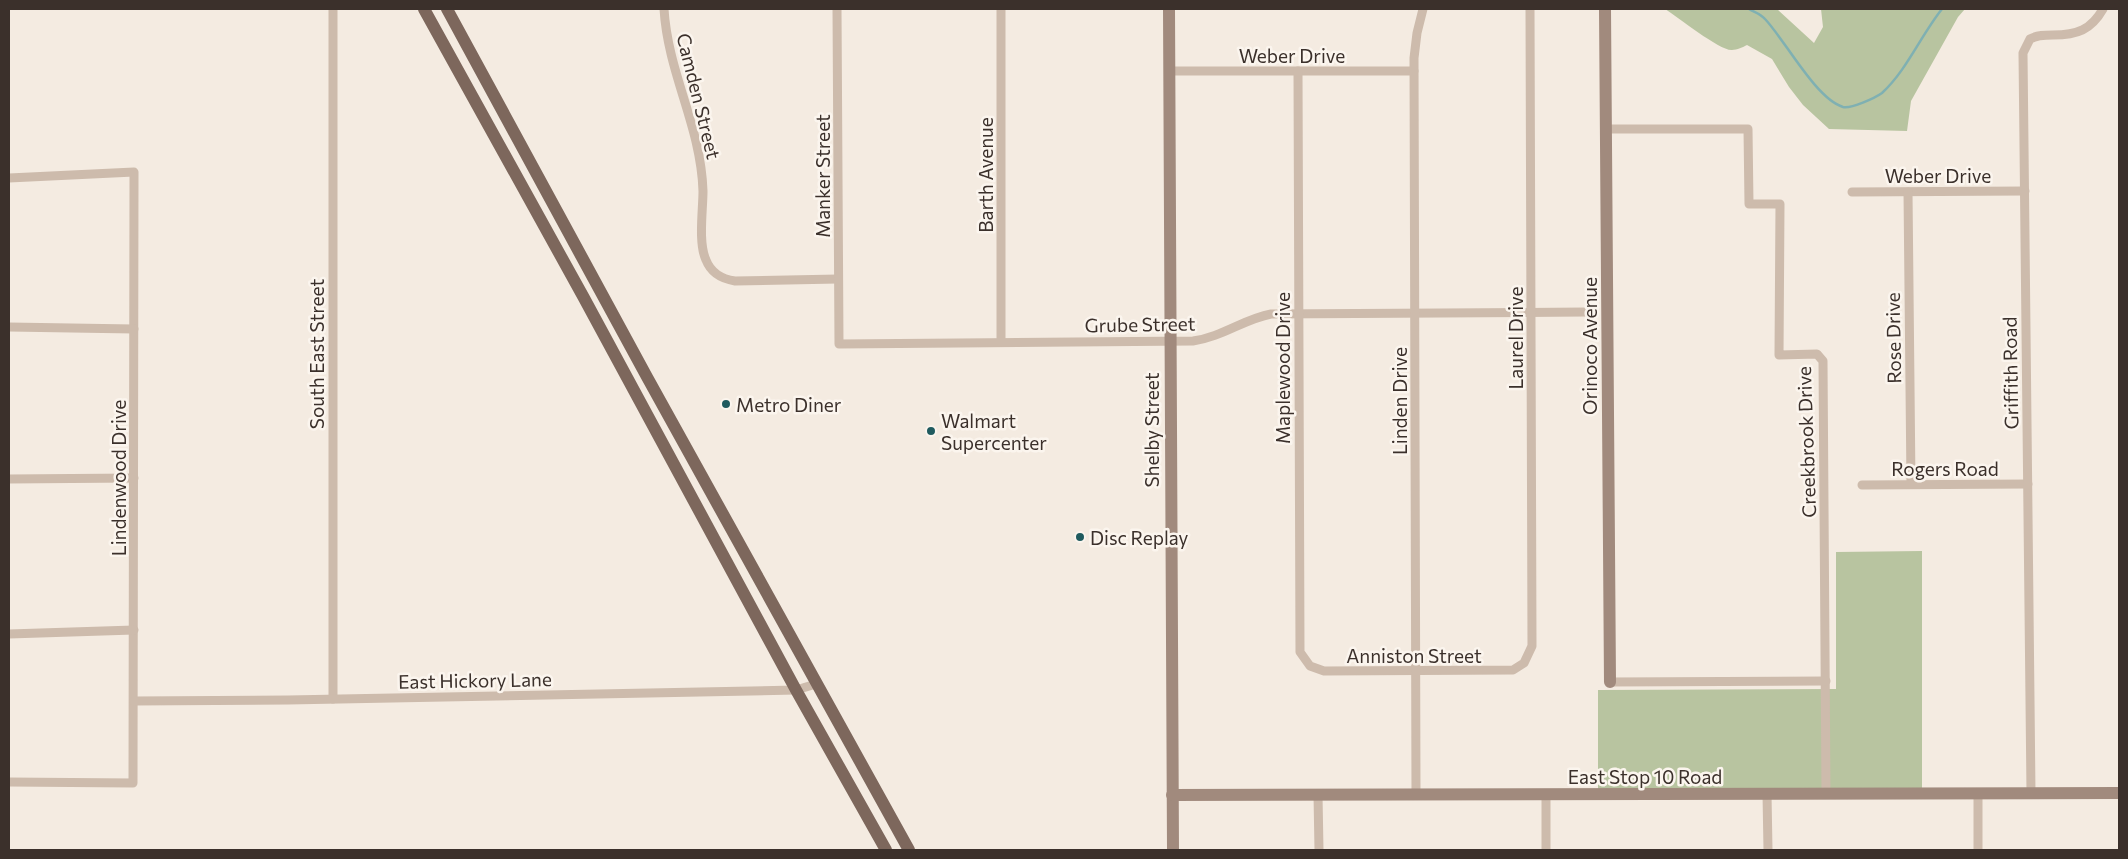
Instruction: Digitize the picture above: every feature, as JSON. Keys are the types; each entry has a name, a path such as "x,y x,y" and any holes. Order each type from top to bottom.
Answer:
{"main road":[{"path":"424,9 796,690 886,850"},
{"path":"447,9 816,684 909,850"}],"street":[{"name":"South East Street","path":"332,9 333,699"},
{"name":"Camden Street","path":"664,9 670,57 692,122 700,158 703,246 708,264 721,277 735,281 838,279"},
{"name":"Manker Street","path":"837,9 839,344"},
{"name":"Barth Avenue","path":"1000,342 1001,9"},
{"name":"Shelby Street","path":"1169,9 1173,850"},
{"name":"Linden Drive","path":"1416,795 1414,71 1416,38 1423,9"},
{"name":"Laurel Drive","path":"1523,664 1529,656 1532,646 1530,9"},
{"name":"Orinoco Avenue","path":"1605,9 1610,682"},
{"name":"Griffith Road","path":"2031,793 2022,54 2026,44 2034,36 2077,34 2090,26 2103,9"},
{"name":"Weber Drive","path":"1169,71 1414,71"},
{"name":"Maplewood Drive","path":"1298,71 1299,647 1307,663"},
{"name":"Creekbrook Drive","path":"1607,129 1748,129 1749,204 1780,204 1779,355 1817,354 1823,361 1826,794"},
{"name":"Lindenwood Drive","path":"9,178 134,172 133,783 9,782"},
{"name":"Weber Drive","path":"1852,192 2025,191"},
{"name":"Rose Drive","path":"1908,192 1911,484"},
{"name":"Grube Street","path":"839,344 1204,339 1225,333 1260,316 1298,313 1586,312"},
{"path":"9,327 134,329"},
{"path":"9,478 134,478"},
{"name":"Rogers Road","path":"1862,485 2028,484"},
{"path":"9,634 134,630"},
{"name":"Anniston Street","path":"1307,663 1313,668 1324,671 1509,671 1523,664"},
{"path":"1610,682 1826,681"},
{"name":"East Hickory Lane","path":"134,700 333,699 796,690 816,684"},
{"name":"East Stop 10 Road","path":"1172,795 2119,793"},
{"path":"1767,794 1768,850"},
{"path":"1978,794 1978,850"},
{"path":"1318,795 1319,850"},
{"path":"1546,795 1546,850"}],"green space":[{"path":"1665,9 1777,9 1814,43 1823,27 1821,9 1965,9 1958,17 1911,101 1907,131 1829,129 1803,105 1789,87 1772,59 1747,45 1734,50 1726,49 1709,40"},
{"path":"1922,551 1922,788 1598,789 1598,690 1836,689 1836,552"}],"waterway":[{"path":"1749,9 1759,14 1773,28 1801,68 1822,93 1843,107 1857,105 1882,93 1899,74 1942,9"}],"place":[{"name":"Metro Diner","path":"726,404"},
{"name":"Walmart Supercenter","path":"931,431"},
{"name":"Disc Replay","path":"1080,537"}]}
